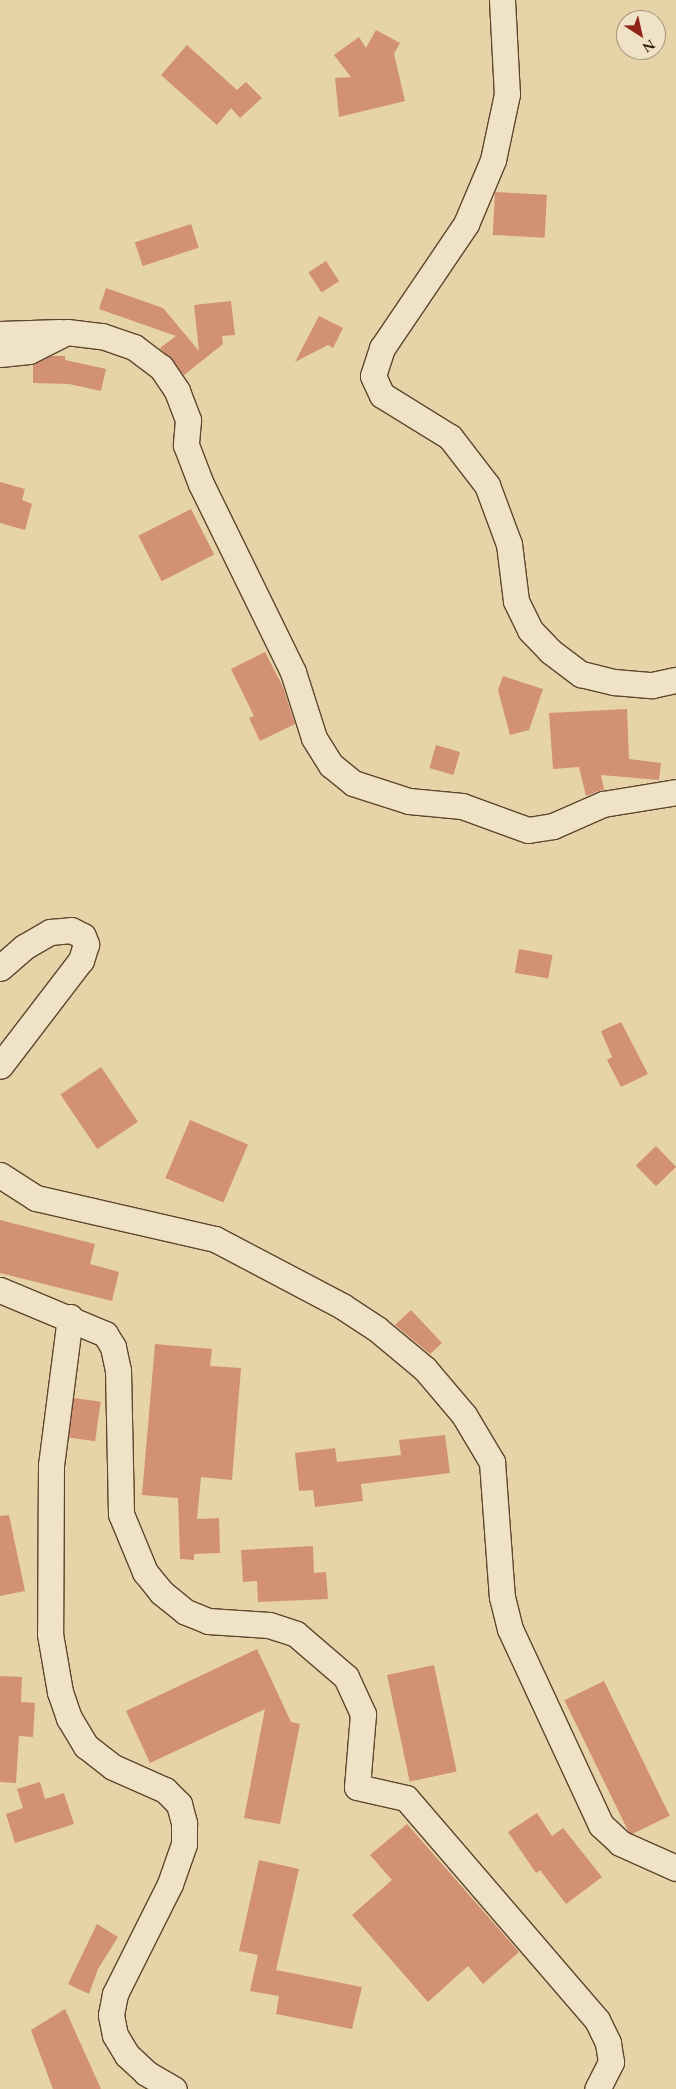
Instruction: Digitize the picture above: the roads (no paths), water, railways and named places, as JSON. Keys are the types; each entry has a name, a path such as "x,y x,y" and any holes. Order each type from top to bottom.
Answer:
{"street":[{"path":"502,0 507,94 493,160 466,224 382,348 373,376 382,395 450,436 487,485 509,544 516,602 530,630 550,651 581,674 614,682 652,685 676,680"},
{"path":"0,354 29,350 67,332"},
{"path":"0,334 67,332 102,336 134,347 161,367 177,391 188,420 186,445 201,484 293,672 314,738 331,765 353,782 409,801 462,806 528,830 553,826 603,804 676,792"},
{"path":"0,968 24,947 50,932 71,930 83,936 86,944 81,960 0,1066"},
{"path":"0,1175 36,1198 215,1239 342,1306 377,1329 425,1369 464,1415 492,1462 502,1597 510,1629 601,1825 620,1844 676,1868"},
{"path":"0,1290 70,1317 105,1334 113,1347 119,1388 121,1514 145,1572 160,1592 186,1612 208,1621 269,1625 296,1634 346,1677 363,1714 356,1788 406,1798 597,2020 608,2043 611,2062 598,2089"},
{"path":"70,1317 51,1465 50,1634 60,1692 69,1718 86,1746 113,1767 165,1790 178,1804 181,1813 184,1844 170,1884 115,1994 111,2015 115,2035 128,2055 146,2073 174,2089"}]}
